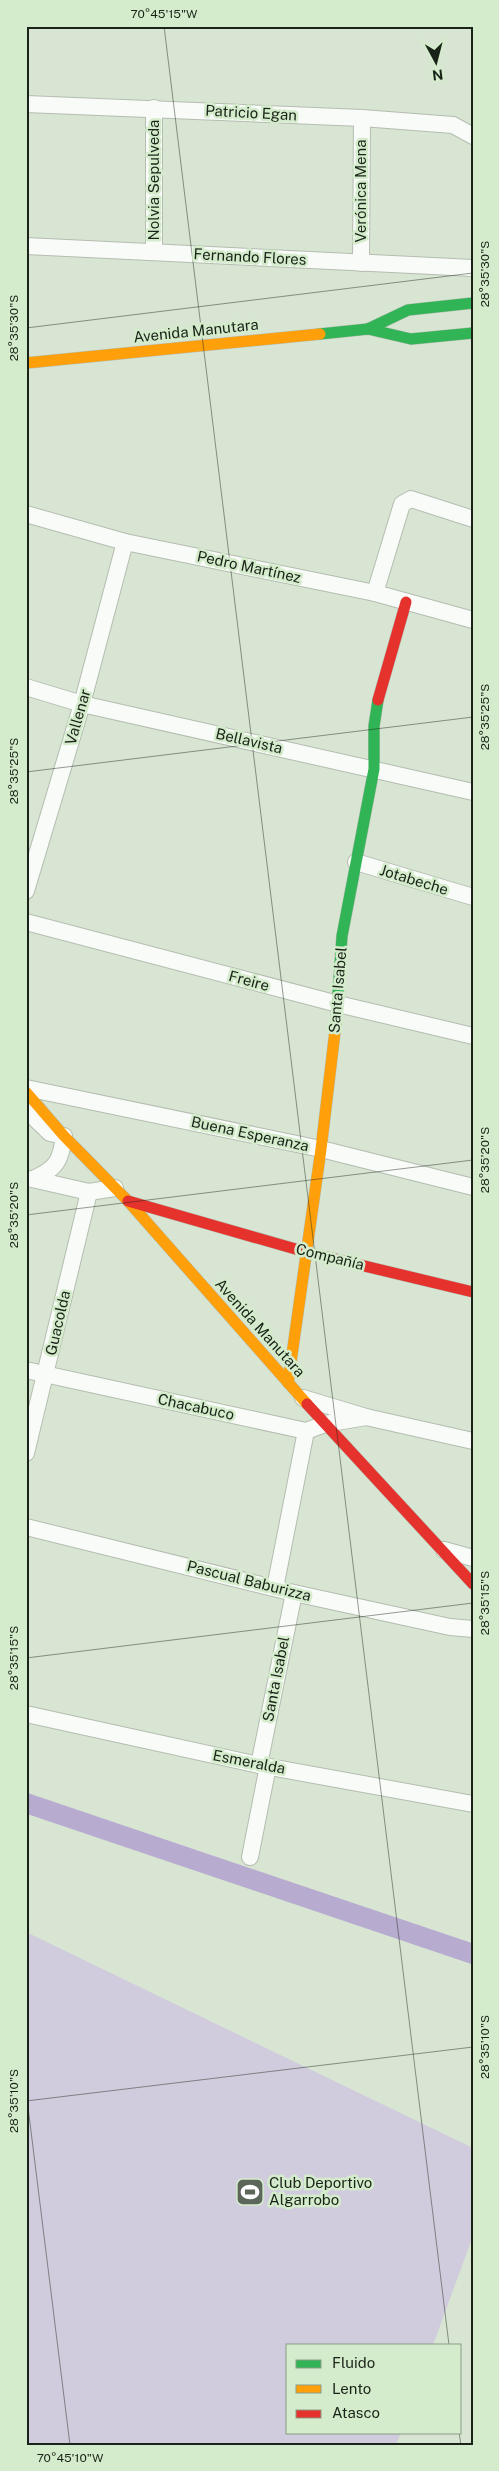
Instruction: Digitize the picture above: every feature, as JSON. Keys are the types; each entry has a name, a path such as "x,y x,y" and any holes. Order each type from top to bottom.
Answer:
{"main road":[{"name":"Avenida Manutara","path":"368,329 408,310 473,303"},
{"name":"Avenida Manutara","path":"26,363 368,329 412,339 473,333"},
{"name":"Santa Isabel","path":"288,1383 321,1149 338,1004 342,936 374,769 371,744 373,722 406,602"},
{"name":"Avenida Manutara","path":"26,1092 64,1136 128,1201 288,1383 444,1550 473,1584"},
{"name":"Compañía","path":"128,1201 306,1252 473,1292"},
{"path":"163,1241 171,1227 188,1218"}],"street":[{"name":"Patricio Egan","path":"26,104 362,118 453,125 473,136"},
{"name":"Nolvia Sepulveda","path":"154,108 154,251"},
{"name":"Verónica Mena","path":"361,263 362,118"},
{"name":"Fernando Flores","path":"26,246 473,268"},
{"path":"375,593 402,504 406,500 411,499 473,519"},
{"name":"Pedro Martínez","path":"26,514 125,542 375,593 473,620"},
{"name":"Vallenar","path":"26,891 82,704 125,542"},
{"name":"Bellavista","path":"26,687 82,704 473,792"},
{"name":"Jotabeche","path":"356,862 473,897"},
{"name":"Freire","path":"26,922 338,1004 473,1036"},
{"name":"Buena Esperanza","path":"26,1088 321,1149 473,1187"},
{"path":"26,1110 50,1133 64,1136 62,1149 54,1168 29,1178"},
{"path":"29,1178 89,1192 115,1188"},
{"name":"Guacolda","path":"26,1453 89,1192"},
{"name":"Chacabuco","path":"26,1370 306,1431"},
{"path":"303,1398 366,1417 473,1441"},
{"path":"275,1588 306,1431 325,1424 366,1417"},
{"name":"Pascual Baburizza","path":"26,1527 294,1593 450,1626 473,1629"},
{"path":"444,1550 473,1558"},
{"name":"Santa Isabel","path":"250,1857 263,1766 294,1593"},
{"name":"Esmeralda","path":"26,1714 263,1766 473,1804"}],"shaded area":[{"name":"Club Deportivo Algarrobo","path":"26,1932 473,2148 473,2236 433,2344 286,2344 286,2434 400,2434 396,2445 26,2445"}],"waterway":[{"path":"26,1803 473,1954"}],"traffic: fast":[{"path":"368,329 408,310 473,303"},
{"path":"320,334 368,329 411,339 473,333"},
{"path":"336,1023 342,936 374,769 374,726 378,700"}],"traffic: slow":[{"path":"26,363 320,334"},
{"path":"288,1383 321,1149 336,1023"},
{"path":"26,1092 64,1136 128,1201 307,1404"}],"traffic: jam":[{"path":"378,700 406,602"},
{"path":"128,1201 306,1252 473,1292"},
{"path":"307,1404 473,1584"}],"place":[{"name":"Club Deportivo Algarrobo","path":"250,2192"}]}
